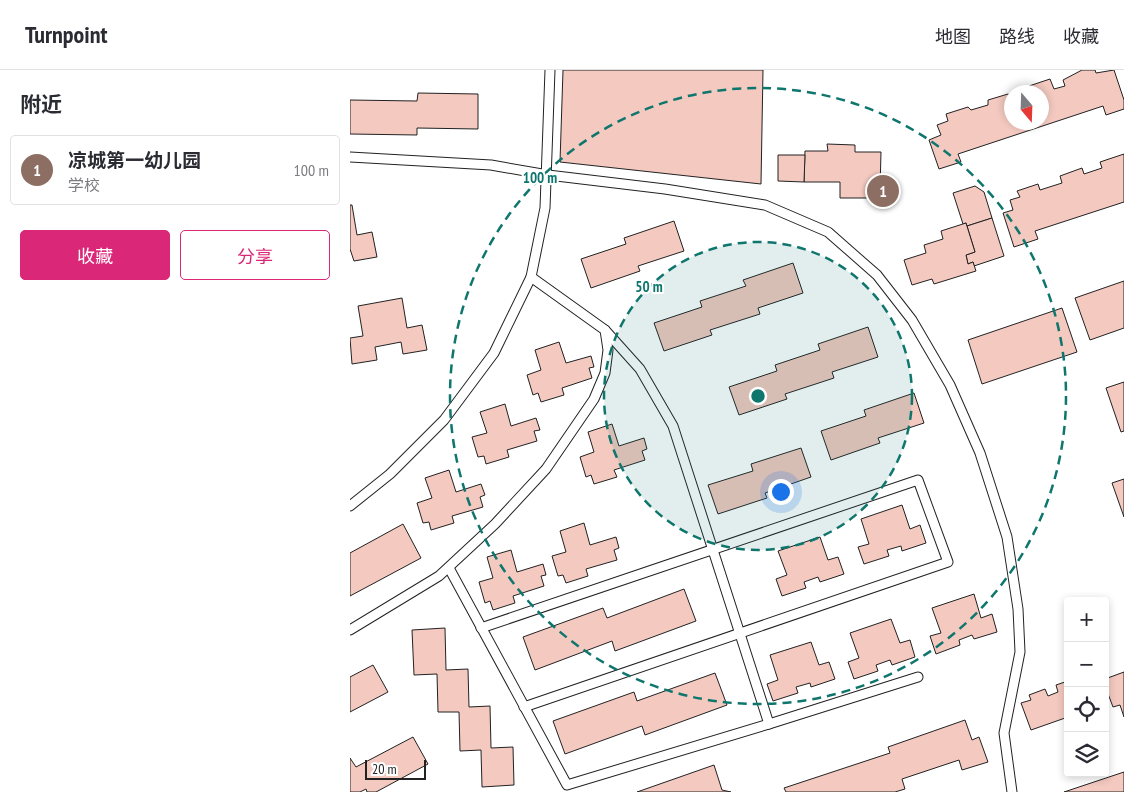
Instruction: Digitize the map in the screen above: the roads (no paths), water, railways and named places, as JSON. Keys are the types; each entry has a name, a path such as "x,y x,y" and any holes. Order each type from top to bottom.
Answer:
{"lane":[{"path":"350,506 390,474 444,420 494,353 532,277 545,208 548,175 550,70"},
{"path":"350,157 491,165 548,175 665,189 765,205 828,232 876,274 912,320 950,385 980,453 1007,538 1018,609 1020,652 1004,733 1012,792"},
{"path":"532,277 605,330 640,369 673,426 769,724"},
{"path":"350,630 449,568 495,524 546,469 578,425 594,399 605,373 608,350 605,330"},
{"path":"482,628 918,480 948,562 524,707"},
{"path":"449,568 567,784 769,724 918,677"}],"place":[{"name":"凉城第一幼儿园","path":"883,191"}]}
